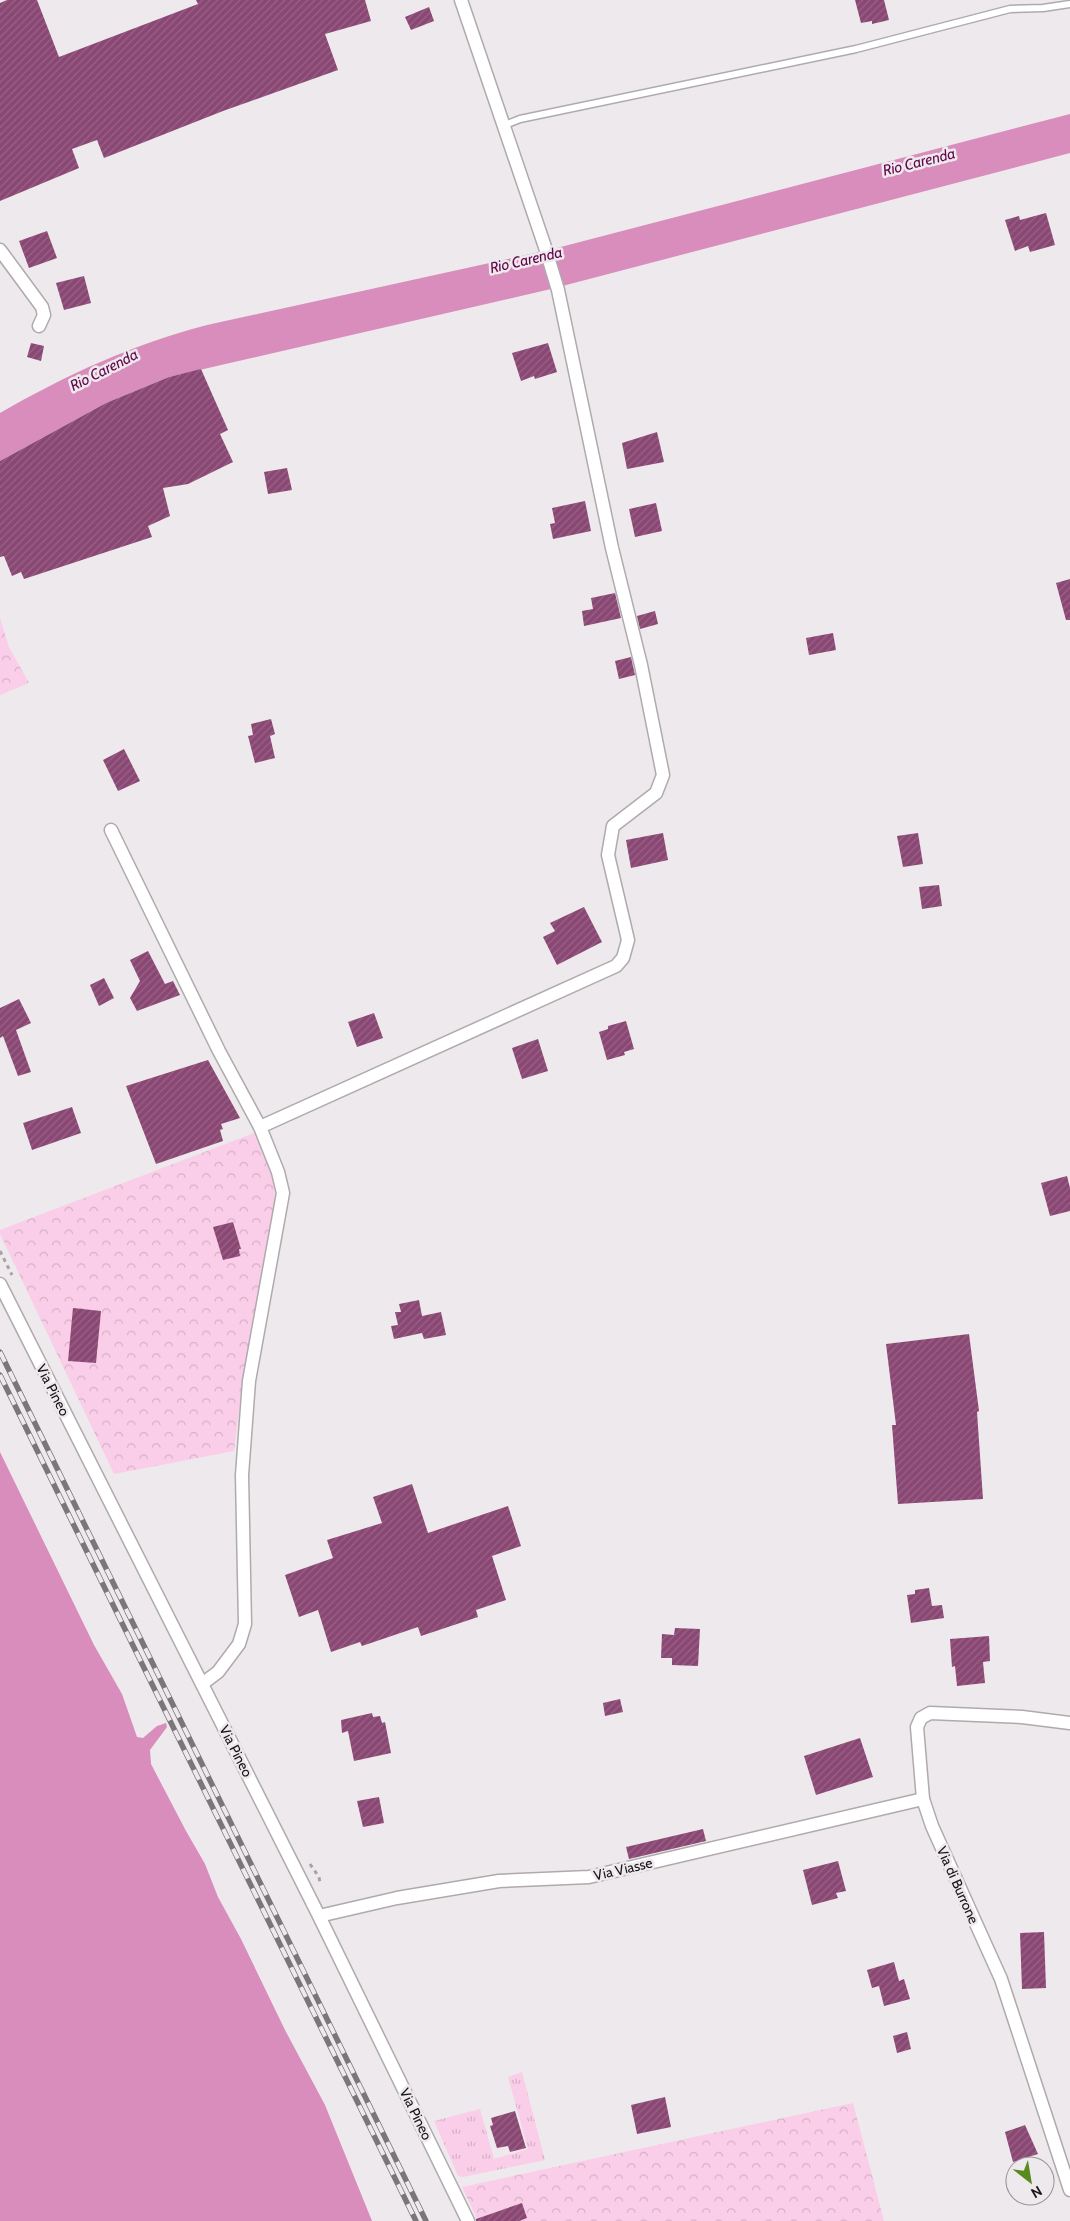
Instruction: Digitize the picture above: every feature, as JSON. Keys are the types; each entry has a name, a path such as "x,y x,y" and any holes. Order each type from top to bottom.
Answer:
{"street":[{"path":"260,1127 608,970 623,958 626,950 626,931 608,855 613,826 656,793 663,775 641,665 612,548 558,290 505,125 461,0"},
{"path":"0,250 42,307 44,316 39,326"},
{"path":"111,830 219,1051 260,1127 278,1172 284,1193 249,1381 242,1475 244,1624 240,1644 218,1672 202,1684"},
{"name":"Via Pineo","path":"0,1284 319,1916 468,2221"},
{"name":"Via di Burrone","path":"1070,1723 1022,1717 930,1713 921,1718 917,1727 923,1798 932,1826 1000,1979 1070,2190"},
{"name":"Via Viasse","path":"319,1916 397,1898 500,1881 590,1878 923,1798"}],"lane":[{"path":"505,125 520,119 856,49 1010,8 1043,8 1070,4"}],"green space":[{"path":"0,618 9,647 29,683 0,695"},
{"path":"254,1133 274,1181 275,1207 241,1395 234,1451 114,1474 0,1234 0,1230"},
{"path":"522,2072 545,2160 463,2177 458,2176 434,2121 480,2109 494,2159 528,2149 508,2077"},
{"path":"853,2103 884,2221 478,2221 462,2187"}],"water":[{"name":"Rio Carenda","path":"1070,114 1070,153 551,289 169,377 106,403 0,461 0,413 75,373 153,341 207,325 553,249"},
{"path":"0,1452 94,1645 122,1694 137,1737 143,1738 157,1726 166,1723 167,1727 150,1750 151,1764 205,1864 218,1897 325,2105 372,2221 0,2221"}],"building":[{"path":"7,0 37,0 59,57 198,4 196,0 365,0 371,21 325,34 338,70 223,111 104,158 97,140 72,149 79,168 0,201 0,3"},
{"path":"855,0 884,0 889,20 872,24 872,21 861,23"},
{"path":"429,7 434,21 411,30 405,17"},
{"path":"1046,213 1055,245 1030,252 1028,246 1015,251 1005,220 1019,216 1020,220"},
{"path":"47,231 57,258 29,268 19,241"},
{"path":"84,276 91,303 64,310 56,283"},
{"path":"31,343 44,346 41,361 27,357"},
{"path":"548,343 557,372 535,379 534,376 521,381 512,353"},
{"path":"201,369 228,430 220,434 233,462 188,484 163,488 170,516 148,526 152,537 24,579 21,572 12,576 4,556 0,557 0,461 106,403 169,377"},
{"path":"657,432 664,462 627,469 622,443"},
{"path":"287,468 292,490 268,494 264,472"},
{"path":"585,501 591,531 553,539 550,524 555,523 552,508"},
{"path":"656,503 662,531 635,537 629,509"},
{"path":"1070,579 1070,620 1066,620 1056,583"},
{"path":"615,593 621,618 584,626 582,611 593,609 591,598"},
{"path":"655,611 658,624 640,629 637,616"},
{"path":"833,633 836,650 809,655 806,638"},
{"path":"631,657 635,675 619,679 615,661"},
{"path":"271,719 275,734 270,736 275,758 255,763 248,736 253,735 251,724"},
{"path":"124,749 140,781 118,791 103,760"},
{"path":"663,833 668,860 631,868 626,840"},
{"path":"918,833 923,864 903,867 897,836"},
{"path":"939,885 942,906 922,909 919,887"},
{"path":"584,907 602,942 557,965 543,937 555,931 550,923"},
{"path":"148,951 165,984 173,981 180,995 137,1011 130,998 140,981 130,960"},
{"path":"104,978 114,998 99,1006 90,985"},
{"path":"19,999 31,1023 16,1030 31,1072 18,1076 3,1036 0,1038 0,1008"},
{"path":"374,1013 383,1038 357,1047 348,1022"},
{"path":"626,1021 634,1049 624,1052 625,1055 607,1060 599,1032 608,1029 608,1026"},
{"path":"538,1039 548,1071 522,1079 512,1048"},
{"path":"208,1060 240,1118 221,1124 223,1129 220,1130 223,1141 156,1164 126,1086"},
{"path":"72,1107 81,1133 32,1150 23,1123"},
{"path":"1067,1176 1070,1188 1070,1211 1050,1216 1041,1183"},
{"path":"233,1222 241,1249 239,1249 240,1256 223,1260 213,1227"},
{"path":"419,1300 422,1316 441,1312 446,1335 424,1339 422,1333 394,1339 391,1326 398,1325 395,1312 401,1312 399,1304"},
{"path":"73,1308 101,1311 96,1363 68,1361"},
{"path":"969,1334 979,1411 977,1412 983,1499 898,1504 892,1425 896,1425 886,1344"},
{"path":"412,1484 428,1533 508,1506 521,1546 492,1556 506,1600 476,1610 478,1617 421,1636 418,1627 362,1646 360,1642 331,1652 318,1610 299,1617 285,1575 333,1558 327,1540 382,1523 373,1497"},
{"path":"929,1588 932,1606 942,1605 944,1618 911,1623 907,1595 915,1594 915,1590"},
{"path":"675,1628 700,1629 698,1666 672,1665 672,1658 661,1658 662,1634 674,1635"},
{"path":"989,1636 990,1661 983,1662 985,1683 957,1686 955,1666 952,1667 950,1639"},
{"path":"620,1699 623,1712 605,1716 603,1703"},
{"path":"372,1713 373,1717 380,1716 382,1723 385,1722 391,1753 354,1761 348,1731 342,1733 341,1720"},
{"path":"860,1738 873,1777 816,1795 804,1756"},
{"path":"379,1797 384,1823 363,1827 357,1801"},
{"path":"703,1829 706,1841 629,1859 626,1847"},
{"path":"838,1861 846,1891 836,1893 838,1898 812,1905 803,1870"},
{"path":"1044,1932 1046,1988 1022,1989 1020,1933"},
{"path":"894,1962 899,1981 904,1979 910,1999 884,2006 879,1986 872,1988 867,1970"},
{"path":"907,2032 911,2049 897,2053 893,2036"},
{"path":"665,2097 671,2127 637,2134 631,2105"},
{"path":"515,2111 526,2148 510,2152 508,2146 497,2148 490,2126 493,2125 491,2118"},
{"path":"1025,2125 1038,2154 1032,2156 1011,2156 1005,2132"},
{"path":"522,2203 527,2218 519,2221 476,2221 476,2219"}],"railway":[{"path":"0,1352 426,2221"},
{"path":"0,1375 416,2221"}]}
